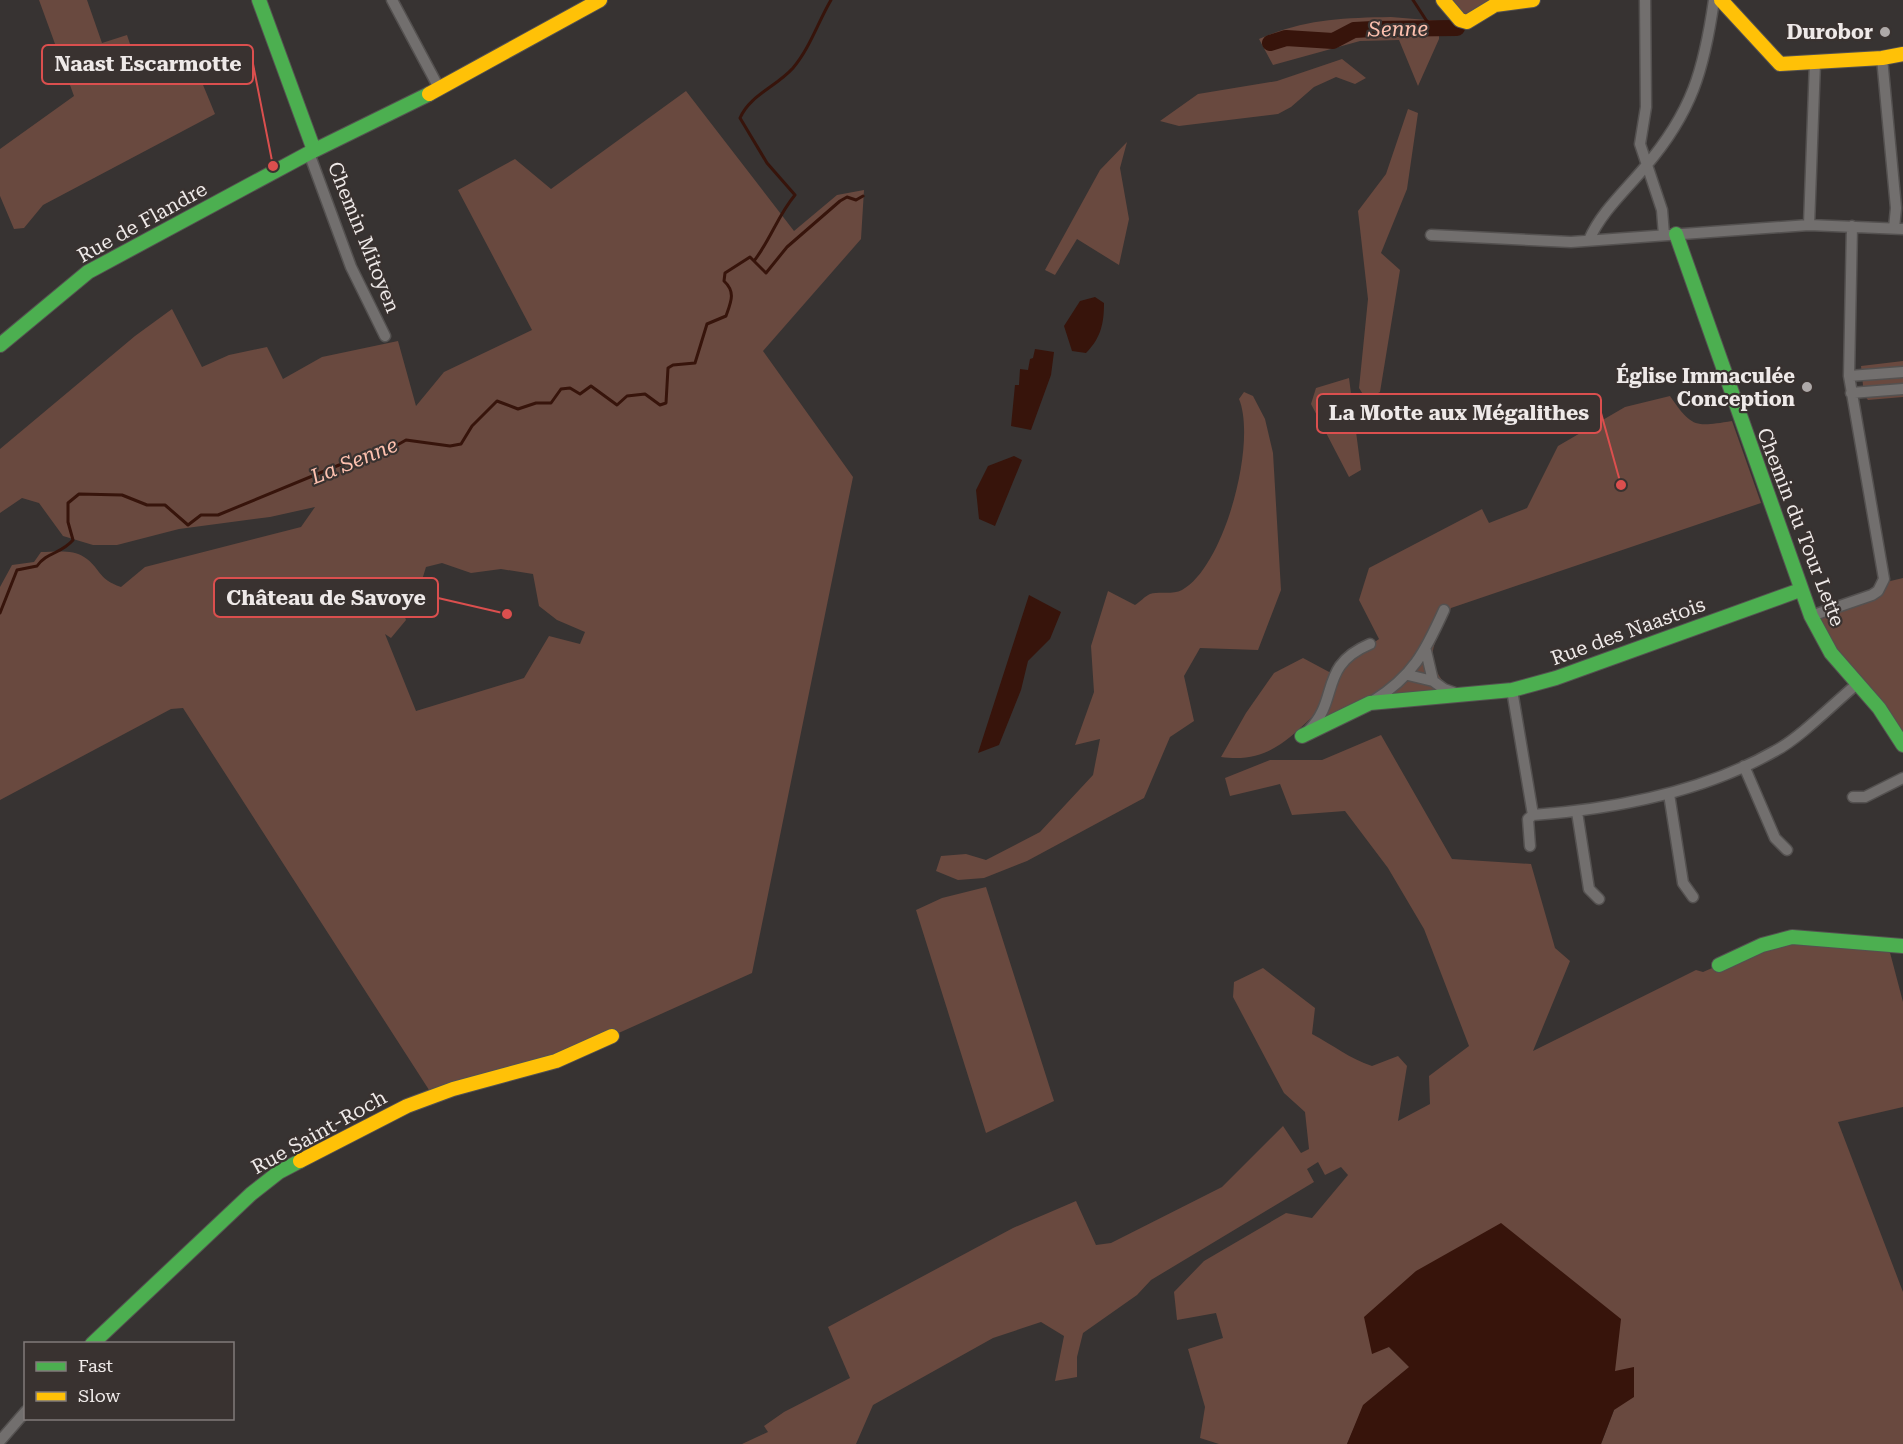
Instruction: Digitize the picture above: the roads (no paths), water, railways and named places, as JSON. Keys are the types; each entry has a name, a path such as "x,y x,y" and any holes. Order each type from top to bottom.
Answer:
{"street":[{"name":"Chemin Mitoyen","path":"260,0 351,267 385,336"},
{"path":"392,0 439,88"},
{"name":"Rue de Flandre","path":"0,345 88,272 311,152 439,88 600,0"},
{"path":"1443,0 1460,20 1467,22 1495,5 1533,0"},
{"path":"1645,0 1647,107 1640,144 1670,235"},
{"path":"1589,240 1600,219 1647,165 1679,121 1695,90 1707,46 1714,0"},
{"path":"1721,0 1780,64 1882,58 1903,54"},
{"path":"1431,235 1562,241 1809,225 1898,228 1882,58"},
{"path":"1809,225 1815,62"},
{"path":"1811,616 1872,595 1878,591 1884,579 1849,376 1852,226"},
{"name":"Chemin du Tour Lette","path":"1670,235 1811,616 1824,643 1879,708 1903,745"},
{"path":"1849,376 1903,372"},
{"path":"1851,393 1903,389"},
{"name":"Rue des Naastois","path":"1370,703 1512,690 1556,678 1800,590"},
{"name":"Rue des Naastois","path":"1302,736 1370,703 1408,675 1426,651 1444,610"},
{"name":"Rue des Naastois","path":"1302,736 1312,728 1323,707 1337,668 1349,655 1371,644"},
{"path":"1426,651 1433,681"},
{"name":"Rue des Naastois","path":"1408,675 1433,681 1444,689 1465,695"},
{"path":"1530,846 1528,819 1533,815 1577,812 1669,794 1744,766 1777,750 1857,684"},
{"path":"1512,690 1533,815"},
{"path":"1323,707 1328,718 1333,720"},
{"path":"1744,766 1775,838 1787,850"},
{"path":"1853,797 1865,797 1903,778"},
{"path":"1669,794 1683,883 1693,897"},
{"path":"1577,812 1589,889 1599,899"},
{"path":"1719,965 1762,945 1792,938 1903,946"},
{"name":"Rue Saint-Roch","path":"94,1342 251,1194 279,1172 354,1131 433,1095 556,1061 612,1036"},
{"path":"0,1441 24,1413"}],"waterway":[{"path":"754,261 795,195 767,163 740,118 750,103 793,68 831,0"},
{"path":"1413,0 1426,20 1437,30"},
{"name":"Senne","path":"1270,43 1286,38 1333,41 1354,30 1457,28"},
{"name":"La Senne","path":"0,613 17,570 37,566 45,558 64,548 73,540 68,522 68,503 79,494 122,495 147,505 165,505 188,525 201,515 218,515 344,463 392,448 406,440 450,446 461,444 472,426 497,401 518,409 536,403 551,403 561,389 570,388 580,394 591,386 617,405 627,396 645,394 660,405 666,403 668,368 673,365 695,363 707,324 726,316 731,293 724,281 725,273 750,257 766,273 787,247 840,201 847,197 856,200 863,196"}],"place":[{"name":"Durobor","path":"1885,32"},
{"name":"Naast Escarmotte","path":"273,166"},
{"name":"Église Immaculée Conception","path":"1807,387"},
{"name":"La Motte aux Mégalithes","path":"1621,485"},
{"name":"Château de Savoye","path":"507,614"}]}
